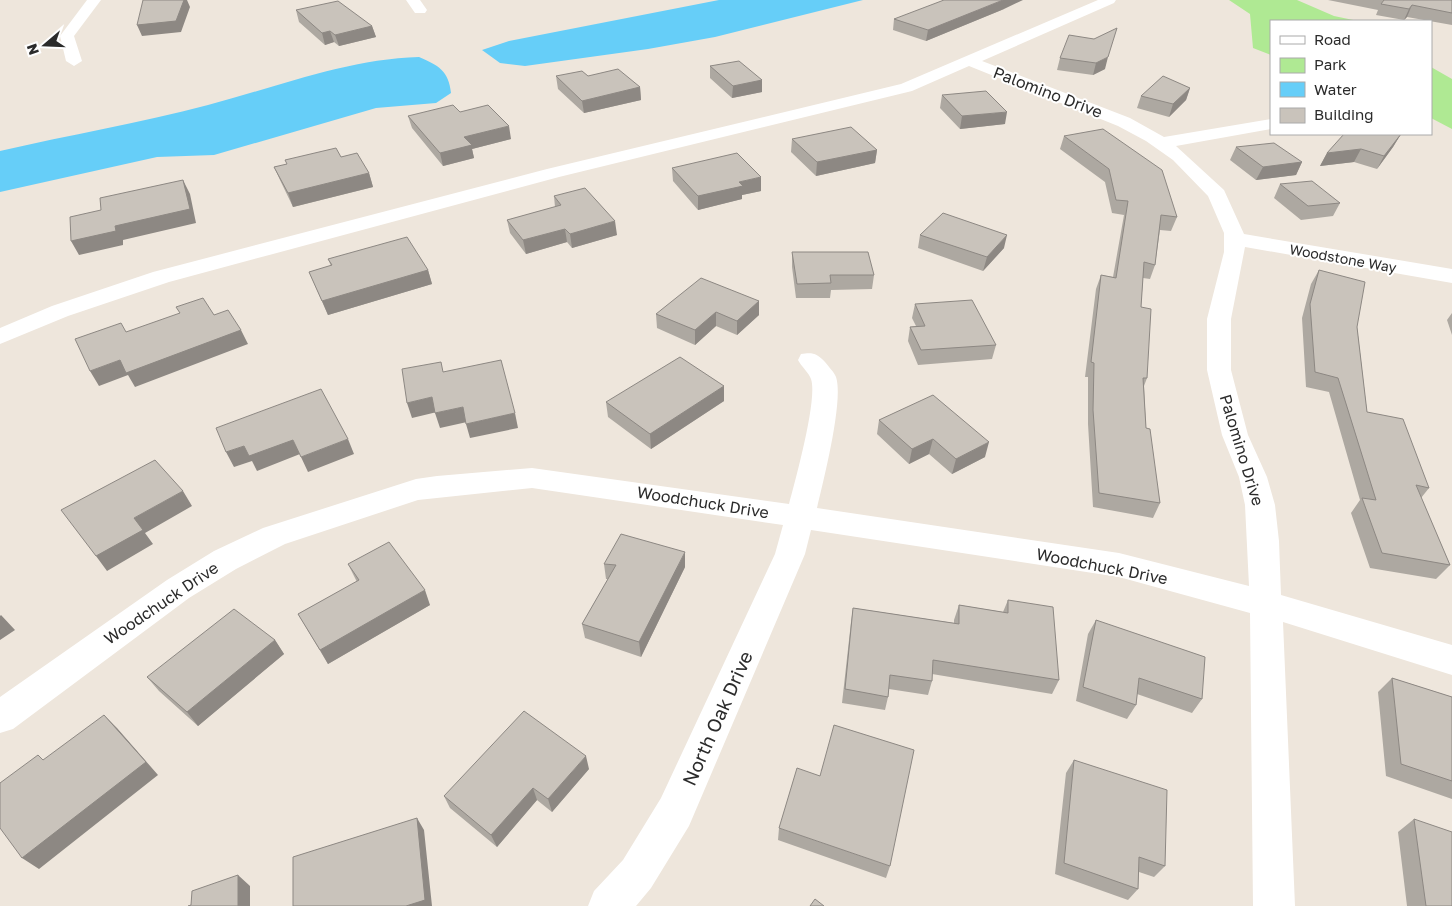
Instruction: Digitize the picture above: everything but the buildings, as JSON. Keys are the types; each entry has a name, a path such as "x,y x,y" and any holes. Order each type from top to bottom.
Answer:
{"street":[{"path":"74,61 67,36 94,0"},
{"path":"0,337 68,308 161,277 554,173 906,88 1109,0"},
{"name":"Palomino Drive","path":"969,61 1124,122 1160,143 1190,166 1217,194 1234,233 1235,252 1218,319 1219,370 1235,435 1253,478 1260,505 1267,604 1274,906"},
{"path":"1160,143 1270,124"},
{"name":"Woodstone Way","path":"1234,239 1452,276"},
{"name":"North Oak Drive","path":"609,906 637,874 675,812 790,554 814,464 824,403 824,378 810,360"},
{"name":"Woodchuck Drive","path":"0,717 178,589 225,560 274,536 416,490 437,486 532,478 800,516 1119,566 1267,604 1452,660"}],"green space":[{"path":"1229,0 1297,0 1334,16 1353,20 1270,20 1270,55 1253,48 1250,14"},
{"path":"1432,68 1452,79 1452,129 1432,119"}],"water":[{"path":"719,0 863,0 715,37 648,49 525,66 500,63 482,50 509,41"},
{"path":"419,57 437,66 448,79 451,93 436,103 376,108 214,155 157,157 0,192 0,151 182,111 339,68 392,59"}]}
